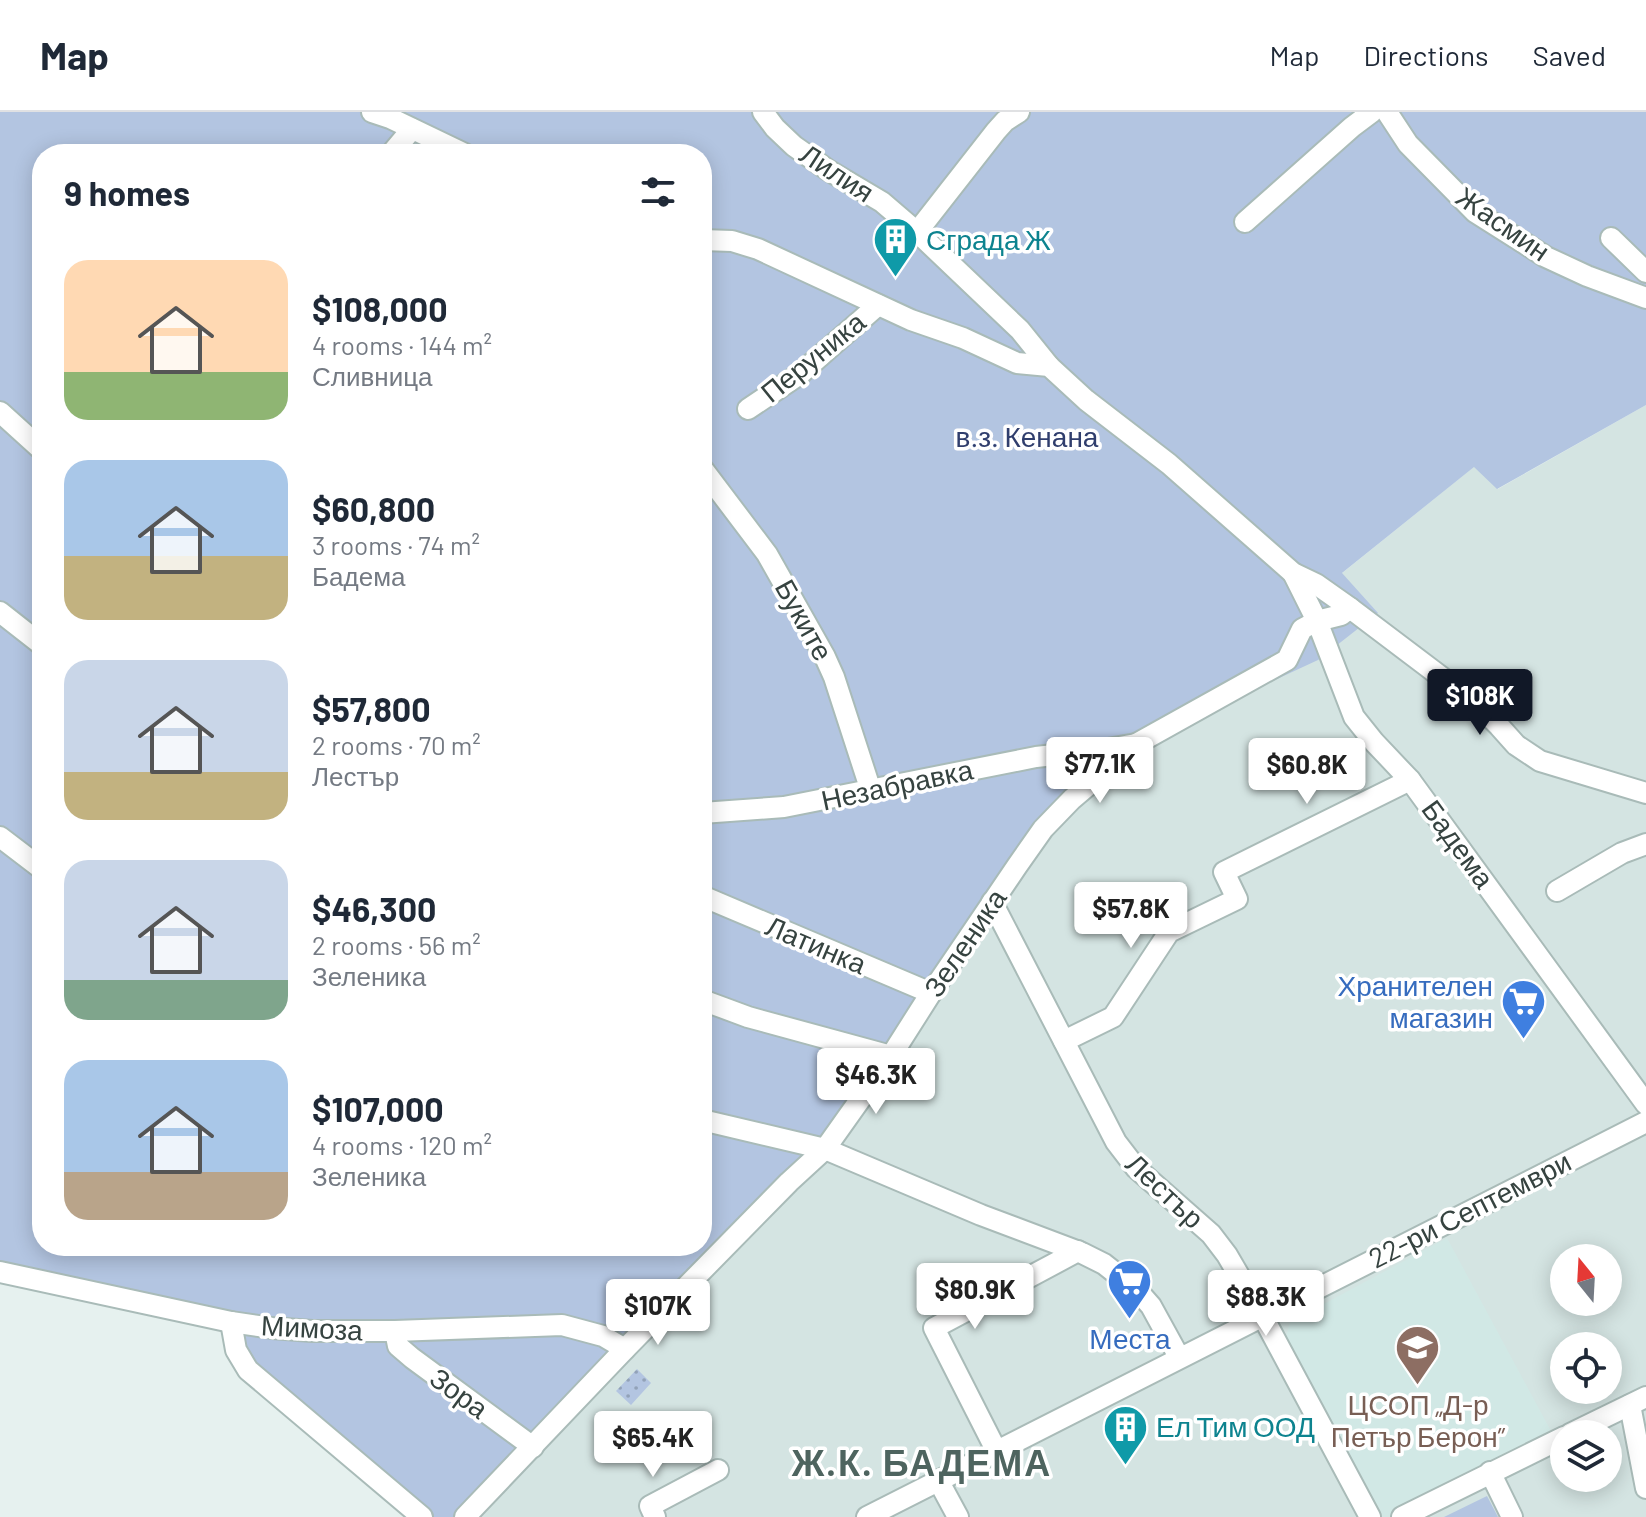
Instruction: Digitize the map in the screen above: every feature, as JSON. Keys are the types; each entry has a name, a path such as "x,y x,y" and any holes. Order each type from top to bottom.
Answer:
{"street":[{"path":"372,112 444,144"},
{"name":"Лилия","path":"763,112 794,146 882,202 917,232 1020,330 1049,366 1086,400 1162,458 1293,573"},
{"path":"917,232 996,131 1019,112"},
{"path":"1245,222 1372,112"},
{"name":"Жасмин","path":"1387,112 1408,144 1475,212 1546,257 1646,298"},
{"path":"399,144 412,129"},
{"path":"1611,238 1646,272"},
{"path":"712,240 732,241 758,249 911,320 963,338 1017,363 1049,366"},
{"name":"Перуника","path":"748,409 800,374 878,305"},
{"path":"0,412 32,441"},
{"name":"Буките","path":"712,481 767,554 825,657 871,791"},
{"path":"1293,573 1316,584 1350,608 1477,704 1516,745 1540,761 1646,793"},
{"name":"Бадема","path":"1293,573 1317,621 1354,717 1410,780 1646,1104"},
{"name":"Зеленика","path":"465,1517 625,1349 825,1149 1043,829 1072,799 1138,743 1287,660 1302,629 1317,621 1341,615 1350,608"},
{"path":"0,612 32,637"},
{"name":"Незабравка","path":"712,812 784,807 1036,757 1138,743"},
{"path":"1064,1041 1113,1017 1169,932 1237,899 1224,872 1410,780"},
{"path":"0,837 32,861"},
{"path":"1557,891 1622,853 1646,844"},
{"name":"Латинка","path":"712,900 931,993"},
{"name":"Лестър","path":"992,902 1125,1157 1211,1234 1227,1255 1370,1517"},
{"path":"712,1004 748,1017 891,1056"},
{"path":"712,1122 825,1149 1104,1264 1137,1290 1151,1306 1179,1357"},
{"name":"22-ри Септември","path":"867,1517 1646,1122"},
{"path":"996,1450 934,1328 1078,1251"},
{"name":"Мимоза","path":"0,1272 231,1322 312,1331 562,1325 603,1336 625,1349"},
{"path":"231,1322 236,1350 248,1370 422,1517"},
{"name":"Зора","path":"395,1331 398,1346 412,1358 533,1447"},
{"path":"1599,1420 1638,1401 1646,1488"},
{"path":"1402,1517 1550,1444"},
{"path":"655,1517 650,1506 718,1470"},
{"path":"1490,1472 1512,1517"},
{"path":"938,1480 958,1517"}],"shaded area":[{"path":"1646,405 1646,1517 465,1517 624,1349 699,1256 712,1256 712,1240 1043,829 1138,743 1377,613 1341,574 1475,466 1498,489"},
{"name":"ЦСОП „Д-р Петър Берон”","path":"1447,1238 1550,1434 1395,1517 1379,1517 1285,1341 1290,1322"}],"green space":[{"name":"в.з. Кенана","path":"0,112 1646,112 1646,405 1497,489 1474,467 1342,573 1378,613 1318,660 1138,743 1072,799 825,1149 465,1517 421,1517 240,1369 223,1314 0,1274"},
{"path":"637,1369 651,1383 631,1405 616,1391"},
{"path":"1487,1496 1498,1517 1444,1517"}],"place":[{"name":"Сграда Ж","path":"895,279"},
{"name":"Хранителен магазин","path":"1524,1041"},
{"name":"Места","path":"1130,1321"},
{"name":"ЦСОП „Д-р Петър Берон”","path":"1418,1387"},
{"name":"Ел Тим ООД","path":"1125,1466"}],"district":[{"name":"Ж.К. БАДЕМА","path":"922,1463"}]}
